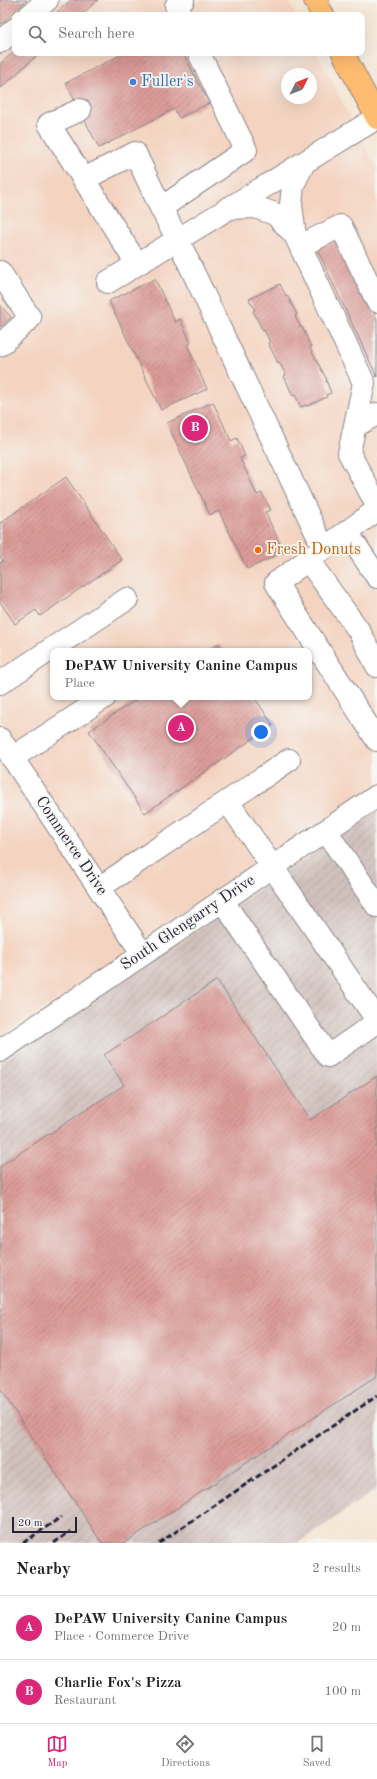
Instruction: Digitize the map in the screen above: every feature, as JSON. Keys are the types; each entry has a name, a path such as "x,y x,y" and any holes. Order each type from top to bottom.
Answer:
{"main road":[{"path":"315,0 321,12"},
{"path":"345,56 377,118"}],"street":[{"path":"33,12 47,0"},
{"path":"179,12 176,6 184,0"},
{"path":"0,42 12,32"},
{"path":"161,208 246,150 200,56"},
{"path":"80,110 49,124 137,264"},
{"path":"108,282 377,118"},
{"path":"84,180 135,153 178,240 316,554 377,666"},
{"path":"304,163 294,185 291,205 298,240 364,383 349,453 377,505"},
{"path":"228,208 255,207 275,214 298,240"},
{"path":"298,240 341,226 377,301"},
{"path":"0,272 30,318 0,345"},
{"path":"355,426 377,414"},
{"path":"377,510 276,583 371,717 377,740"},
{"path":"347,532 377,577"},
{"path":"53,648 127,599"},
{"path":"359,631 377,642"},
{"path":"0,683 50,650"},
{"path":"12,758 100,700"},
{"name":"Commerce Drive","path":"0,739 142,954"},
{"path":"99,888 290,760"},
{"name":"South Glengarry Drive","path":"0,1050 377,796"},
{"path":"222,900 328,1056 377,1021 228,802"},
{"path":"326,831 377,906"}],"shaded area":[{"path":"0,0 288,0 294,12 12,12 12,56 319,56 377,169 377,783 142,940 0,732"},
{"path":"0,748 131,951 0,1037"},
{"path":"377,811 377,1489 298,1543 0,1543 0,1062"}],"building":[{"path":"0,0 27,0 14,12 12,12 12,14 0,25"},
{"path":"71,0 98,0 84,12 57,12"},
{"path":"12,54 12,56 36,56 0,89 0,64"},
{"path":"118,56 185,56 209,103 179,118 174,109 99,148 66,83"},
{"path":"339,239 377,319 377,377 317,249"},
{"path":"155,279 175,322 180,319 191,343 187,345 207,389 161,410 109,301"},
{"path":"280,284 297,315 295,316 301,328 302,327 311,347 310,348 327,380 331,393 326,395 327,397 307,406 301,407 295,395 293,396 284,376 286,375 268,343 270,342 253,311 255,310 249,299"},
{"path":"0,305 11,317 0,327"},
{"path":"213,402 231,441 237,438 245,456 240,458 257,495 262,493 271,510 265,512 284,552 247,569 219,511 210,515 167,423"},
{"path":"66,477 122,560 40,616 36,610 15,624 0,602 0,563 3,561 0,557 0,523"},
{"path":"218,644 221,648 212,648"},
{"path":"136,700 256,700 273,725 145,813 89,731"},
{"path":"217,980 310,1120 377,1076 377,1376 124,1543 102,1543 0,1389 0,1166 124,1085 104,1055"}],"railway":[{"path":"159,1543 377,1396"},
{"path":"23,1543 61,1517"},
{"path":"54,1543 71,1531"}],"place":[{"name":"Fuller's","path":"133,82"},
{"name":"Charlie Fox's Pizza","path":"195,428"},
{"name":"Fresh Donuts","path":"258,550"},
{"name":"DePAW University Canine Campus","path":"181,728"}]}
